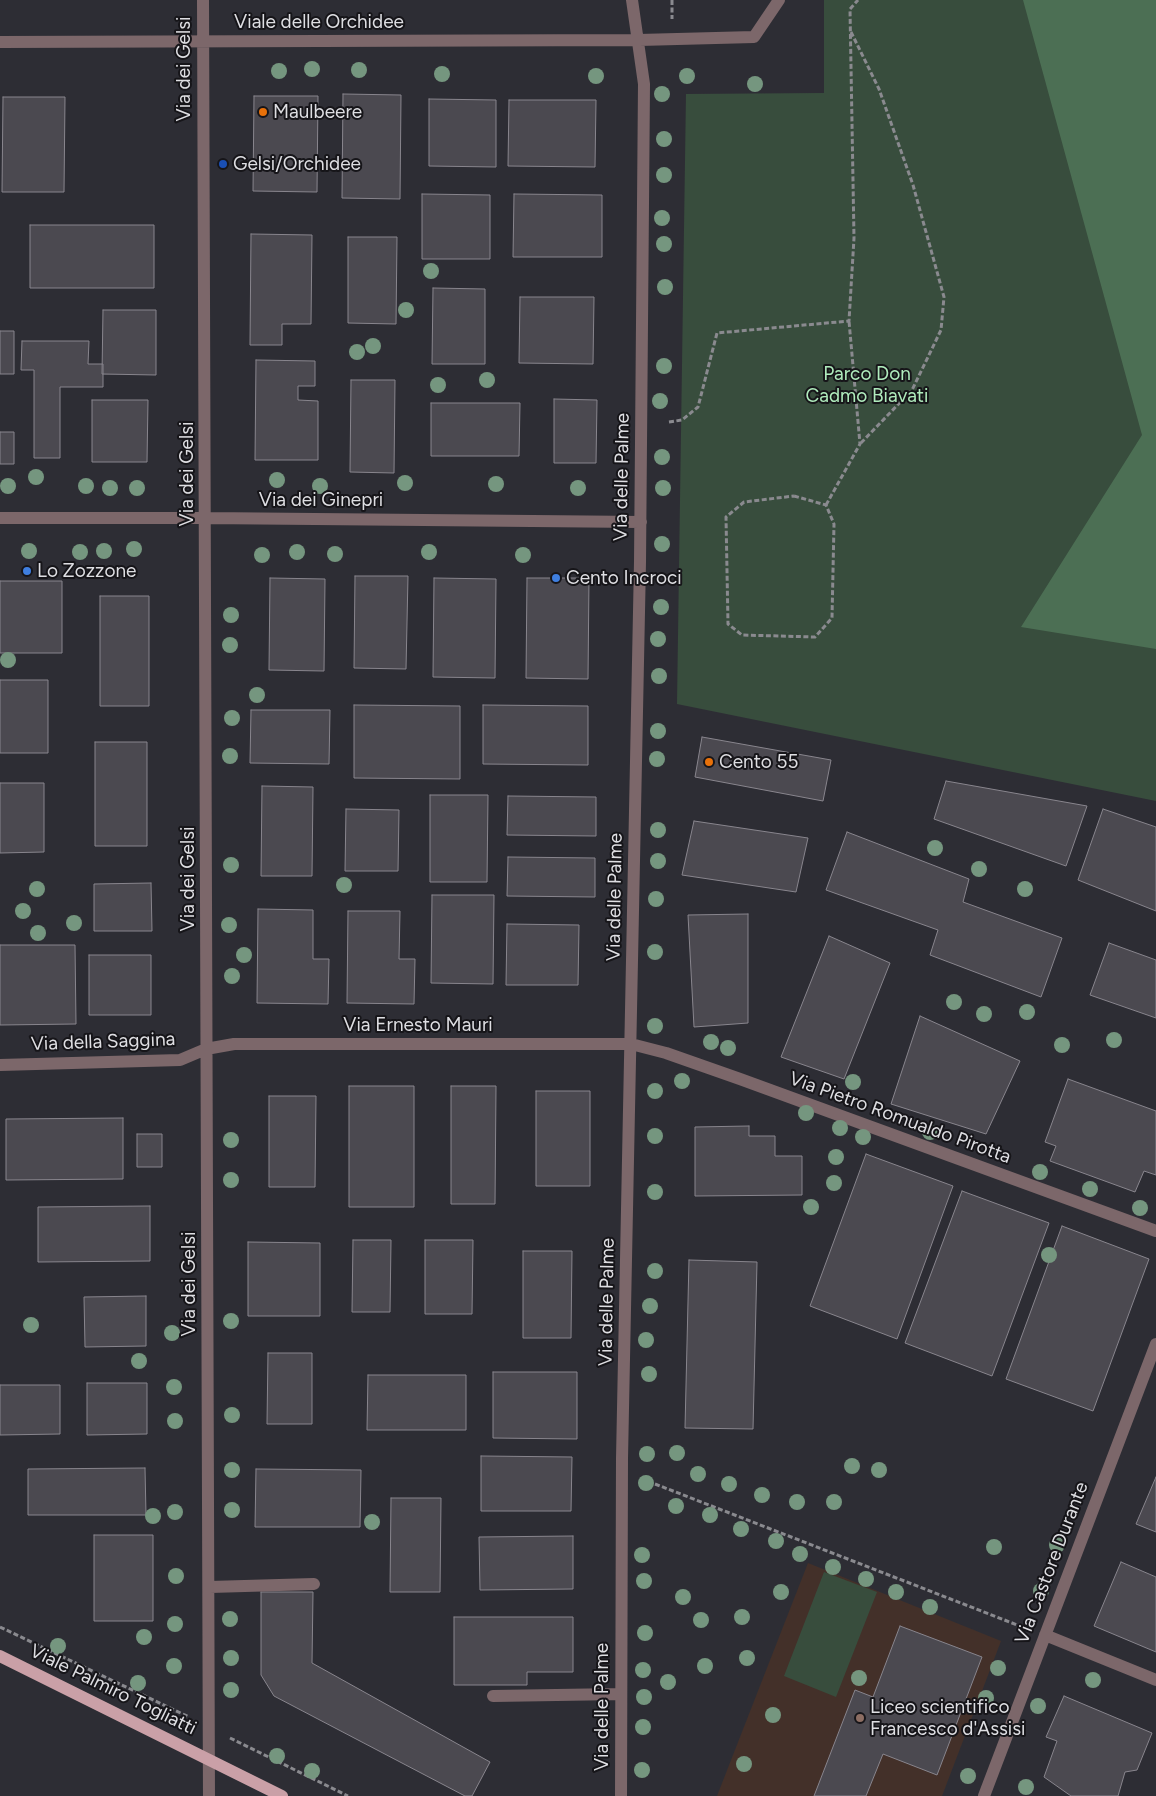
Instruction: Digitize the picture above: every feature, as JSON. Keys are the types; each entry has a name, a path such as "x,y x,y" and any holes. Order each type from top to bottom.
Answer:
{"main road":[{"name":"Viale Palmiro Togliatti","path":"0,1656 209,1758 282,1796"}],"street":[{"name":"Via dei Gelsi","path":"203,0 206,518 206,1049 210,1587 209,1758"},
{"name":"Via delle Palme","path":"621,1796 622,1458 641,522 644,84 632,0"},
{"name":"Viale delle Orchidee","path":"0,42 754,38 779,0"},
{"name":"Via dei Ginepri","path":"0,518 641,522"},
{"name":"Via Ernesto Mauri","path":"206,1049 234,1044 631,1044"},
{"name":"Via Pietro Romualdo Pirotta","path":"631,1044 666,1053 740,1079 1156,1231"},
{"name":"Via della Saggina","path":"0,1065 180,1060 206,1049"},
{"name":"Via Castore Durante","path":"984,1796 1156,1344"},
{"path":"210,1587 314,1584"},
{"path":"1045,1635 1156,1680"},
{"path":"493,1696 620,1694"},
{"name":"Viale Palmiro Togliatti","path":"209,1758 210,1796"}],"path":[{"path":"672,0 672,22"},
{"path":"858,0 850,9 854,238 849,322 860,444"},
{"path":"826,505 860,444 912,390 941,330 944,297 904,159 879,89 850,32"},
{"path":"669,422 682,420 698,407 717,333 849,322"},
{"path":"794,496 826,505 834,524 832,618 815,637 742,635 728,624 726,517 744,502 794,496"},
{"path":"656,1484 1025,1628"},
{"path":"0,1626 157,1701"},
{"path":"239,1742 348,1796"}],"shaded area":[{"name":"Liceo scientifico Francesco d'Assisi","path":"808,1563 1001,1641 942,1796 717,1796"}],"green space":[{"name":"Parco Don Cadmo Biavati","path":"824,0 1156,0 1156,801 677,704 686,94 824,93"},
{"path":"1023,0 1156,0 1156,649 1021,627 1142,435"},
{"path":"824,1572 877,1592 836,1697 784,1676"}],"building":[{"path":"343,94 401,95 400,199 342,198"},
{"path":"254,96 318,96 317,192 253,191"},
{"path":"3,97 65,97 64,192 2,192"},
{"path":"429,99 496,100 496,167 429,166"},
{"path":"509,100 596,100 595,167 508,166"},
{"path":"422,194 490,195 490,259 422,259"},
{"path":"514,194 602,195 602,257 513,257"},
{"path":"30,225 154,225 154,288 30,288"},
{"path":"251,234 312,235 311,324 282,324 282,345 250,345"},
{"path":"348,237 397,237 396,324 348,323"},
{"path":"433,288 485,289 485,364 432,364"},
{"path":"520,297 594,297 593,364 519,363"},
{"path":"103,310 156,310 156,375 102,374"},
{"path":"0,331 14,331 14,374 0,374"},
{"path":"22,341 89,341 88,364 103,364 103,387 60,387 60,458 34,458 34,370 21,370"},
{"path":"256,360 315,361 315,386 298,386 298,400 318,401 318,460 255,460"},
{"path":"351,380 395,380 394,473 350,472"},
{"path":"554,399 597,400 596,463 554,463"},
{"path":"92,400 148,400 147,462 92,462"},
{"path":"431,403 520,403 519,456 431,456"},
{"path":"0,432 14,432 14,464 0,464"},
{"path":"355,576 408,576 406,669 354,668"},
{"path":"270,578 325,579 324,671 269,670"},
{"path":"434,578 496,579 495,678 433,677"},
{"path":"527,578 589,578 588,679 526,678"},
{"path":"0,581 62,581 62,653 0,653"},
{"path":"100,596 149,596 149,706 100,706"},
{"path":"0,680 48,680 48,753 0,753"},
{"path":"354,705 460,706 460,779 354,778"},
{"path":"483,705 588,706 588,765 483,764"},
{"path":"251,710 330,710 329,764 250,763"},
{"path":"702,737 831,760 823,801 695,777"},
{"path":"95,742 147,742 147,846 95,846"},
{"path":"946,781 1087,806 1066,866 934,819"},
{"path":"0,783 44,783 44,852 0,853"},
{"path":"262,786 313,787 312,876 261,876"},
{"path":"430,795 488,795 487,882 430,882"},
{"path":"508,796 596,797 596,836 507,835"},
{"path":"346,809 399,810 398,871 345,871"},
{"path":"1103,809 1156,827 1156,911 1078,880"},
{"path":"694,821 808,838 796,892 682,875"},
{"path":"847,832 969,879 963,902 1062,938 1041,997 930,955 938,930 826,890"},
{"path":"508,857 595,858 595,897 507,896"},
{"path":"151,883 152,931 94,931 94,884"},
{"path":"432,895 494,895 493,984 431,983"},
{"path":"258,909 313,910 313,959 329,959 328,1004 257,1003"},
{"path":"348,911 400,911 399,959 415,959 414,1004 347,1003"},
{"path":"748,914 748,1023 694,1027 688,915"},
{"path":"507,924 579,925 578,985 506,985"},
{"path":"829,936 890,963 844,1079 781,1057"},
{"path":"1109,943 1156,960 1156,1018 1090,995"},
{"path":"0,945 75,945 76,1024 0,1025"},
{"path":"89,955 151,955 151,1015 89,1015"},
{"path":"920,1016 1020,1061 986,1134 891,1104"},
{"path":"1068,1079 1156,1111 1156,1175 1144,1171 1135,1192 1050,1161 1056,1146 1045,1142"},
{"path":"349,1086 414,1086 414,1207 349,1207"},
{"path":"451,1086 496,1086 495,1204 451,1204"},
{"path":"536,1091 590,1091 590,1186 536,1186"},
{"path":"269,1096 316,1096 315,1187 269,1187"},
{"path":"123,1118 123,1179 6,1180 6,1119"},
{"path":"749,1126 749,1136 775,1136 775,1156 802,1156 802,1195 695,1196 695,1127"},
{"path":"137,1134 162,1134 162,1167 137,1167"},
{"path":"866,1154 953,1186 897,1339 810,1306"},
{"path":"962,1191 1049,1223 992,1376 905,1343"},
{"path":"150,1206 150,1261 38,1262 38,1207"},
{"path":"1062,1226 1149,1259 1093,1411 1006,1379"},
{"path":"353,1240 391,1240 390,1312 352,1312"},
{"path":"425,1240 473,1240 472,1314 425,1314"},
{"path":"248,1242 320,1243 320,1316 248,1316"},
{"path":"523,1251 572,1251 571,1338 523,1338"},
{"path":"689,1260 757,1262 753,1429 685,1428"},
{"path":"146,1296 146,1346 85,1347 84,1297"},
{"path":"268,1353 312,1353 312,1424 267,1424"},
{"path":"493,1372 577,1372 577,1439 493,1438"},
{"path":"368,1375 466,1375 466,1430 367,1430"},
{"path":"87,1383 147,1383 147,1434 87,1435"},
{"path":"0,1385 60,1385 60,1434 0,1435"},
{"path":"481,1456 572,1457 571,1511 481,1511"},
{"path":"145,1468 146,1515 28,1515 28,1469"},
{"path":"256,1469 361,1470 360,1527 255,1527"},
{"path":"1156,1477 1156,1532 1136,1524"},
{"path":"391,1498 441,1498 440,1592 390,1592"},
{"path":"94,1535 153,1535 153,1621 94,1621"},
{"path":"573,1536 573,1589 480,1590 479,1537"},
{"path":"1121,1562 1156,1577 1156,1652 1094,1626"},
{"path":"261,1592 313,1592 312,1663 490,1762 472,1796 465,1796 274,1696 261,1675"},
{"path":"454,1617 573,1617 573,1672 527,1672 527,1685 454,1685"},
{"path":"900,1626 982,1657 937,1775 883,1754 866,1796 814,1796 855,1690 873,1697"},
{"path":"1064,1696 1152,1733 1137,1770 1125,1772 1118,1796 1071,1796 1044,1777 1057,1741 1046,1737"}],"place":[{"name":"Maulbeere","path":"263,112"},
{"name":"Gelsi/Orchidee","path":"223,164"},
{"name":"Lo Zozzone","path":"27,571"},
{"name":"Cento Incroci","path":"556,578"},
{"name":"Cento 55","path":"709,762"},
{"name":"Liceo scientifico Francesco d'Assisi","path":"860,1718"}]}
